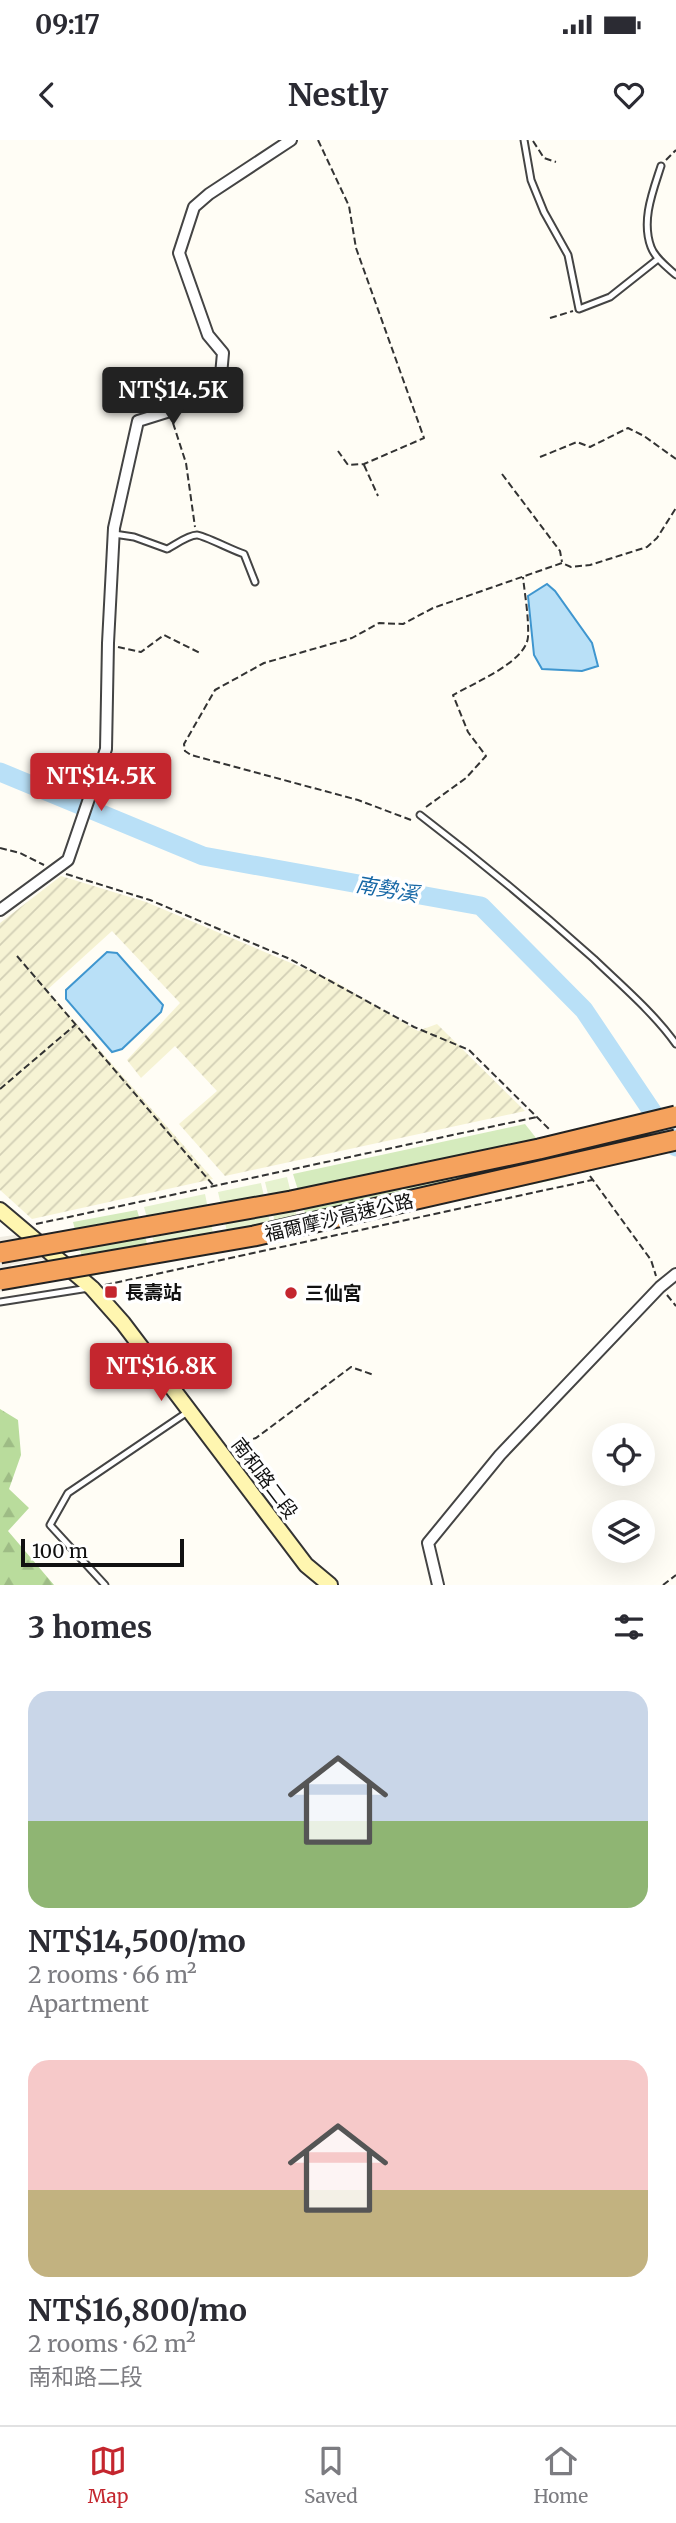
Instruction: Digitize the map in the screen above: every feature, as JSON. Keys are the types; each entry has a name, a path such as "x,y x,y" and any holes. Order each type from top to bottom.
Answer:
{"highway":[{"name":"福爾摩沙高速公路","path":"0,1253 290,1201 540,1149 676,1116"},
{"name":"福爾摩沙高速公路","path":"0,1280 254,1236 676,1140"}],"main road":[{"name":"南和路二段","path":"0,1210 92,1288 123,1323 306,1565 330,1585"}],"street":[{"path":"0,910 68,860 106,749 114,534 138,421 170,411 221,375 223,352 208,334 179,253 194,207 209,194 291,140"},
{"path":"438,1585 428,1543 500,1455 676,1274"}],"lane":[{"path":"524,140 531,180 544,212 568,255 579,309 610,297 658,258"},
{"path":"661,166 647,221 651,248 676,275"},
{"path":"114,534 134,537 167,550 195,535 244,554 255,582"},
{"path":"420,815 554,923 620,983 666,1030 676,1044"},
{"path":"0,1302 92,1288"},
{"path":"105,1585 50,1525 68,1493 189,1411"}],"path":[{"path":"318,140 349,206 356,248 424,438 364,464 348,465 338,451"},
{"path":"533,140 544,158 556,162"},
{"path":"661,166 676,150"},
{"path":"550,318 579,309"},
{"path":"170,411 186,463 195,535"},
{"path":"540,457 577,442 590,446 628,428 676,459"},
{"path":"364,464 378,496"},
{"path":"502,474 560,551 562,563"},
{"path":"523,577 528,638 524,651 508,664 453,695 468,732 486,756 466,778 434,800 412,820 358,800 191,755 185,751 184,744 215,690 264,663 352,638 379,623 403,624 433,608 562,563 570,567 590,565 647,547 657,538 676,508"},
{"path":"108,643 141,652 164,635 200,653"},
{"path":"0,848 20,853 54,870 150,900 290,959 414,1027 469,1050 538,1116 556,1138"},
{"path":"17,956 214,1186"},
{"path":"0,1089 76,1024"},
{"path":"20,1227 538,1116"},
{"path":"584,1169 651,1260 676,1306"},
{"path":"92,1288 593,1180"},
{"path":"222,1453 239,1442 256,1437 351,1367 374,1376"},
{"path":"663,1585 676,1575"}],"shaded area":[{"path":"61,876 146,902 334,981 418,1031 437,1024 525,1111 225,1176 179,1124 217,1091 175,1046 141,1078 127,1060 180,1003 112,931 47,990 213,1179 32,1219 0,1190 0,923"},
{"path":"15,1235 48,1259 11,1265 17,1289 0,1292 0,1237"}],"green space":[{"path":"525,1124 567,1177 311,1232 293,1174"},
{"path":"287,1177 301,1234 279,1239 265,1182"},
{"path":"261,1183 274,1240 231,1249 218,1192"},
{"path":"205,1194 216,1248 159,1261 144,1207"},
{"path":"137,1210 153,1263 87,1277 73,1222"},
{"path":"0,1409 18,1420 21,1455 9,1489 29,1508 8,1531 54,1585 0,1585"}],"water":[{"path":"547,584 555,591 592,643 598,666 582,671 542,669 534,655 528,596"},
{"path":"107,952 117,953 163,1005 161,1012 122,1049 112,1052 66,999 66,990"}],"waterway":[{"name":"南勢溪","path":"0,772 203,856 481,906 584,1010 676,1147"}],"place":[{"name":"長壽站","path":"111,1292"},
{"name":"三仙宮","path":"291,1293"}]}
